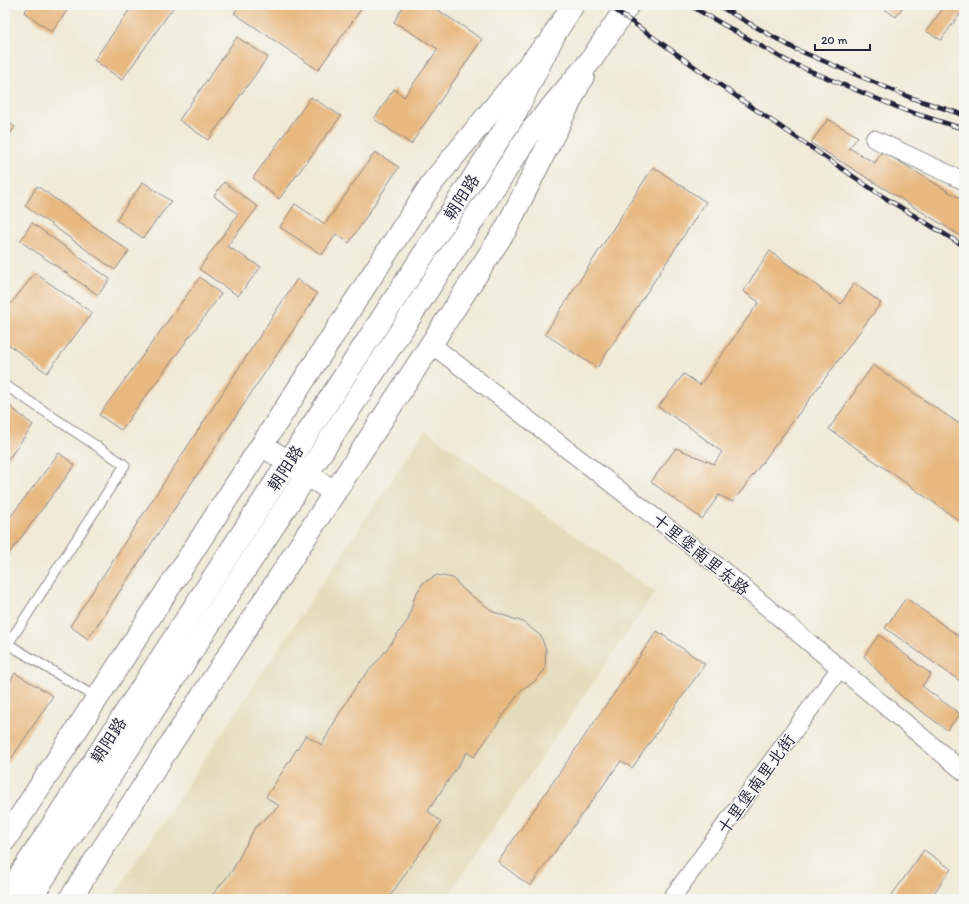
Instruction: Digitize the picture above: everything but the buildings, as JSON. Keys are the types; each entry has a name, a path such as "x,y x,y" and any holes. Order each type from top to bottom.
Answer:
{"main road":[{"name":"朝阳路","path":"5,898 513,117 555,33 573,5"},
{"name":"朝阳路","path":"30,899 532,130 591,60 628,5"},
{"name":"朝阳路","path":"5,840 432,183 555,33"},
{"name":"朝阳路","path":"70,899 506,229 591,60"},
{"path":"262,445 334,492"}],"street":[{"path":"874,139 964,181"},
{"name":"十里堡南里东路","path":"431,344 719,567 964,772"},
{"name":"十里堡南里北街","path":"671,899 840,668"}],"lane":[{"path":"5,386 125,465 8,644 97,698"}],"shaded area":[{"path":"425,430 655,592 445,899 111,899"}],"railway":[{"path":"608,5 740,99 882,196 964,246"},
{"path":"689,5 789,62 904,110 964,129"},
{"path":"717,5 795,49 909,97 964,115"}]}
